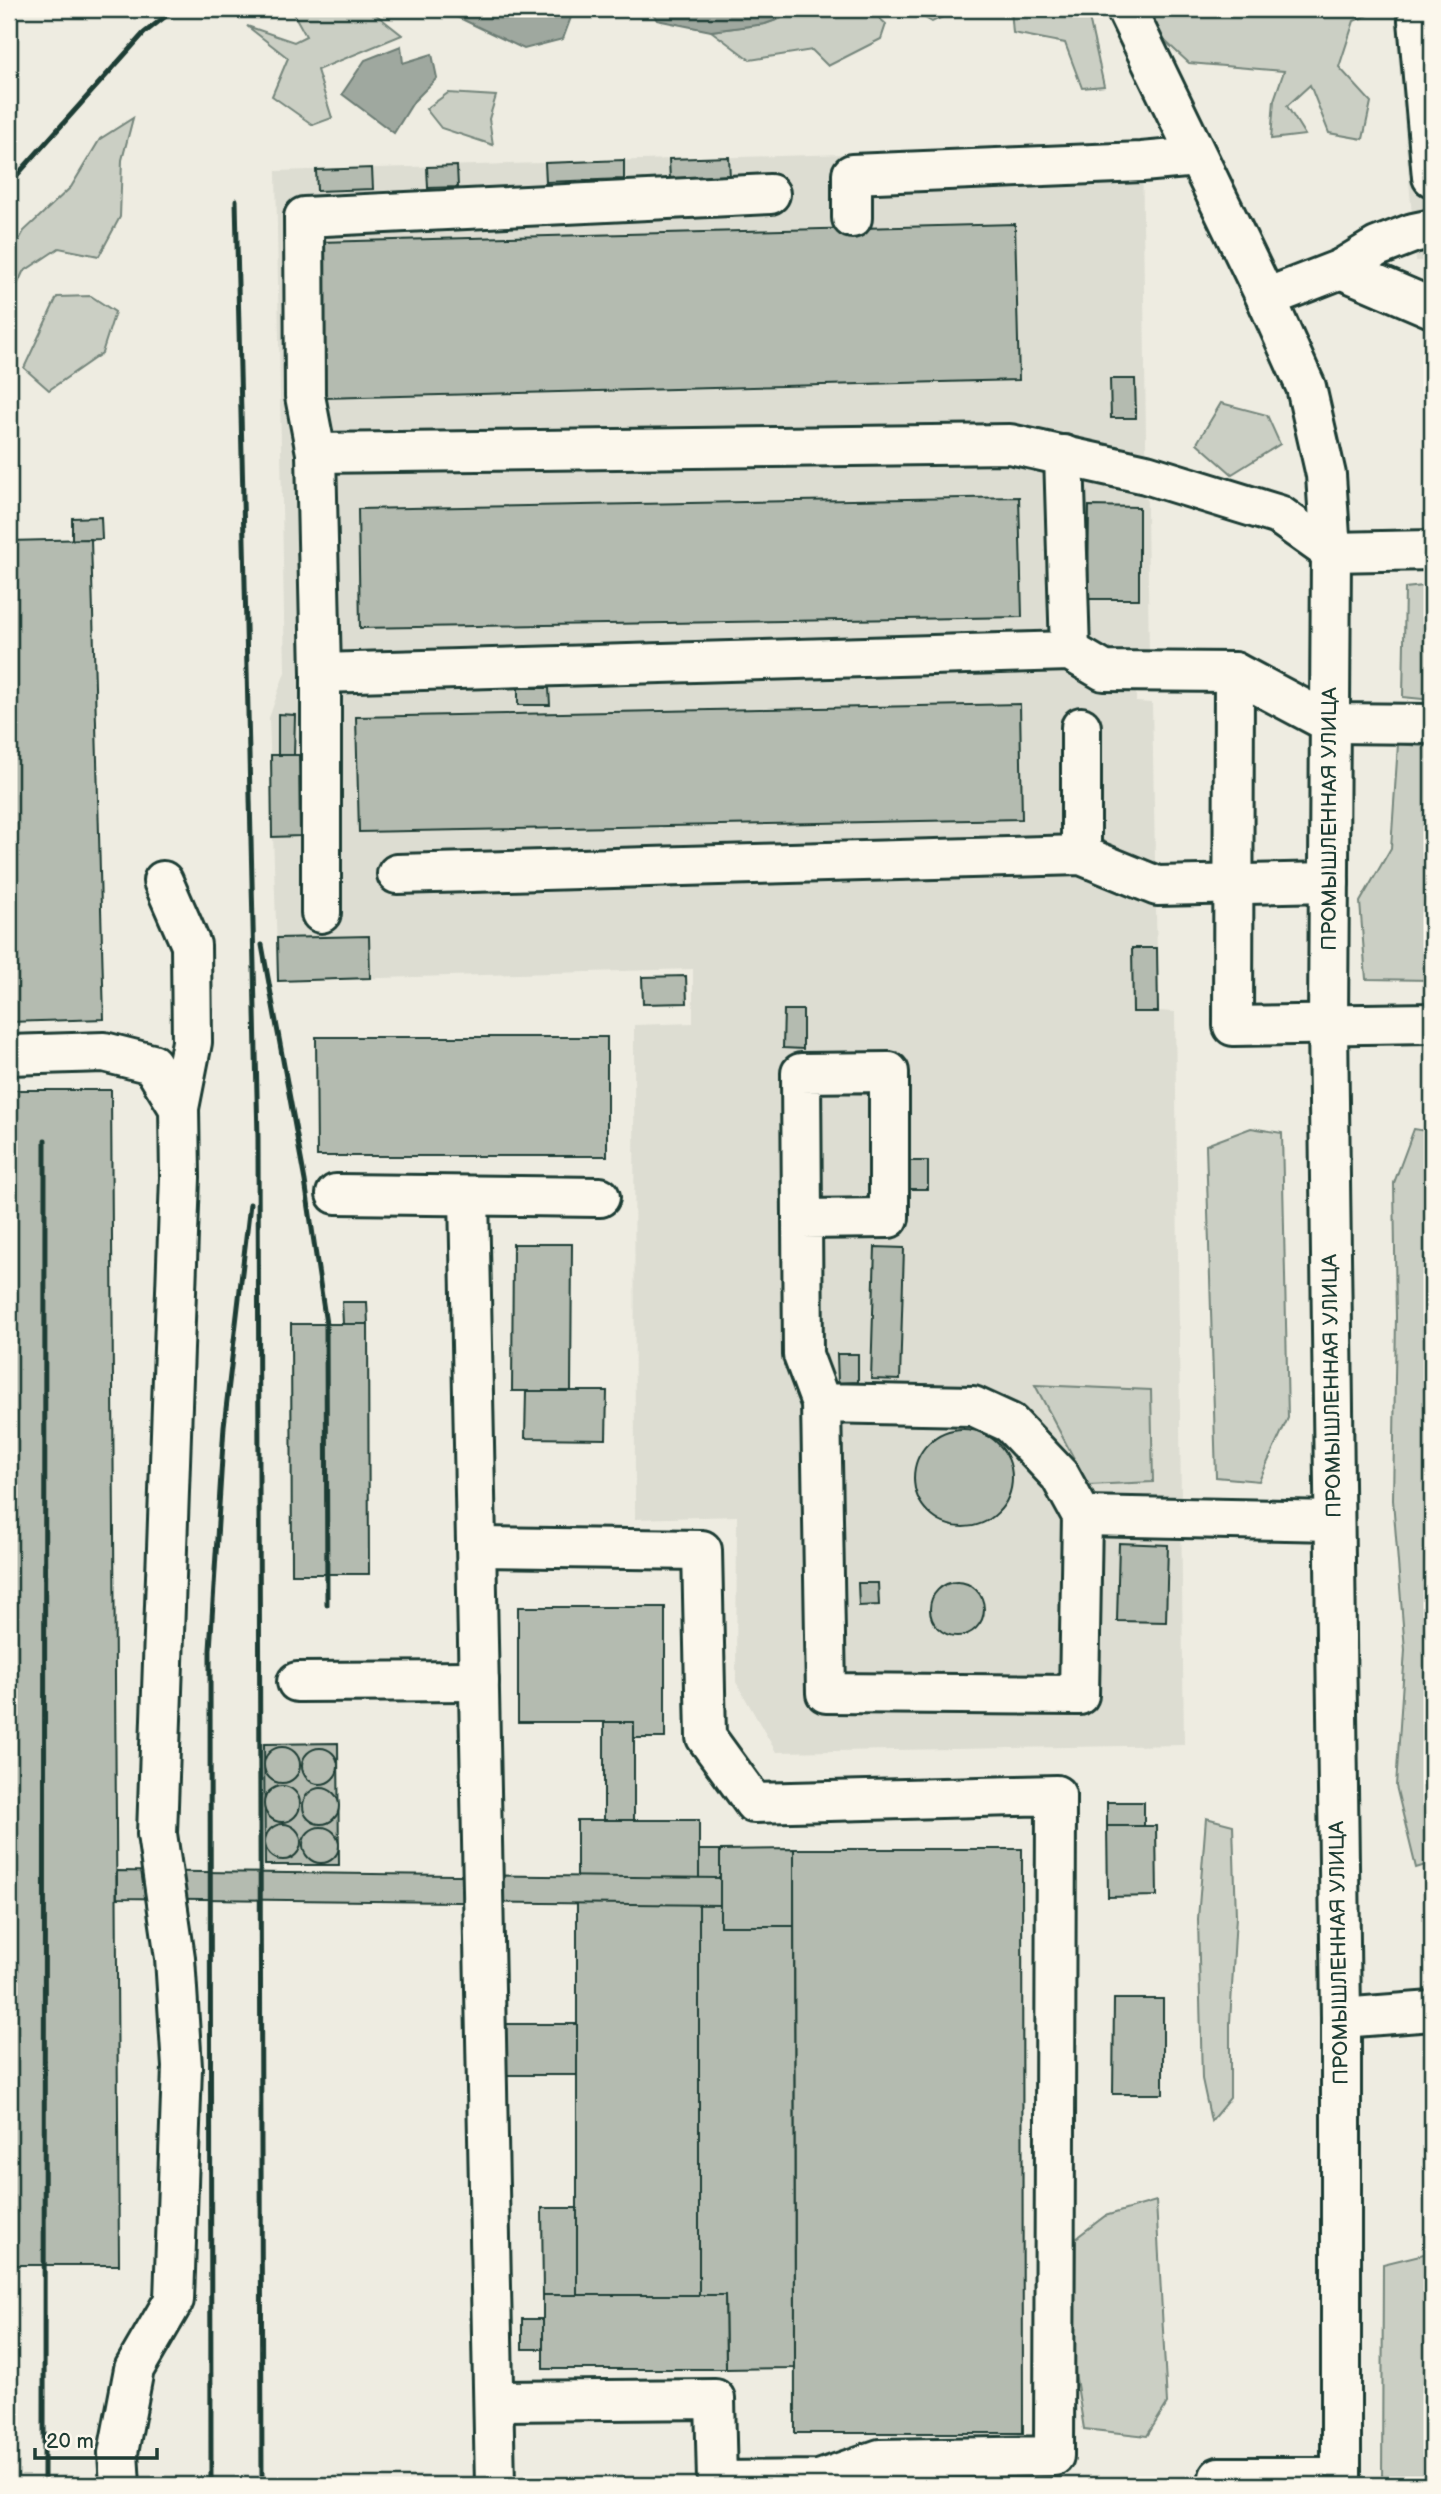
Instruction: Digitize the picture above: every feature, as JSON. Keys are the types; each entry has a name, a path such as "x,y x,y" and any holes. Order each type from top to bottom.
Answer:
{"street":[{"name":"ПРОМЫШЛЕННАЯ УЛИЦА","path":"1126,9 1266,298 1306,387 1326,475 1331,552 1328,1025 1341,2018 1341,2481"},
{"path":"1432,20 1418,20 1432,177"},
{"path":"852,218 852,174 1142,162 1197,157"},
{"path":"321,913 321,673 316,453 305,396 304,217 770,194"},
{"path":"1266,298 1342,269 1377,247 1413,233 1432,229"},
{"path":"1342,269 1432,309"},
{"path":"316,453 1010,444 1146,474 1279,516 1331,552 1432,550"},
{"path":"1064,455 1070,651"},
{"path":"321,673 1070,651 1104,671 1234,672 1330,723 1432,724"},
{"path":"1234,672 1233,1026 1432,1023"},
{"path":"1081,727 1081,855"},
{"path":"397,874 1081,855 1157,886 1329,882"},
{"path":"120,2485 118,2453 134,2369 174,2300 181,2067 175,1958 157,1834 180,1177 179,1108 191,1042 191,946 163,881"},
{"path":"9,1055 104,1052 152,1064 179,1108"},
{"path":"336,1194 600,1197"},
{"path":"469,1196 495,2485"},
{"path":"802,1219 803,1355 821,1403 825,1693 1079,1695 1082,1516 1060,1476 1010,1423 973,1406 821,1403"},
{"path":"1082,1516 1334,1521"},
{"path":"477,1547 702,1550 706,1737 754,1803 1056,1796 1054,2456 880,2459 819,2480 717,2481 715,2399 494,2401"},
{"path":"298,1682 479,1682"},
{"path":"1341,2018 1432,2011"},
{"path":"1218,2485 1219,2477 1341,2481"}],"shaded area":[{"path":"291,9 369,9 402,35 317,70 332,118 313,125 272,96 288,58 247,26 294,42 306,36"},
{"path":"445,9 574,9 563,39 524,49"},
{"path":"650,9 807,9 765,24 711,31 657,20"},
{"path":"807,9 869,9 886,24 881,39 828,66 812,50 750,60 711,31 765,24"},
{"path":"909,9 960,9 932,22"},
{"path":"1011,9 1087,9 1104,86 1082,88 1065,43 1013,33"},
{"path":"1157,9 1381,9 1354,21 1339,67 1371,102 1363,139 1329,133 1310,85 1287,106 1305,135 1271,139 1274,100 1284,71 1189,63 1153,30"},
{"path":"1394,9 1432,9 1432,261 1416,261"},
{"path":"401,46 403,63 432,54 437,78 414,101 394,133 342,94 365,60"},
{"path":"448,93 496,96 489,119 493,145 441,128 426,109"},
{"path":"133,118 122,160 120,217 99,256 59,248 23,272 9,303 9,258 24,231 71,187 100,139"},
{"path":"1142,145 1149,658 1136,658 1136,702 1152,703 1158,1011 1175,1012 1184,1745 776,1752 736,1682 737,1516 635,1519 634,1025 693,1023 693,969 278,981 269,718 285,672 276,171"},
{"path":"91,296 115,312 102,353 49,390 24,368 57,297"},
{"path":"1221,403 1267,415 1280,444 1232,474 1197,443"},
{"path":"1432,585 1432,700 1403,697 1405,588"},
{"path":"1398,744 1432,747 1432,980 1366,979 1360,902 1391,848"},
{"path":"1251,1128 1282,1133 1288,1418 1259,1481 1216,1477 1206,1145"},
{"path":"1414,1129 1432,1132 1432,1863 1416,1868 1396,1786 1405,1650 1393,1500 1396,1317 1394,1183"},
{"path":"1035,1385 1151,1390 1153,1482 1088,1485"},
{"path":"1206,1818 1233,1825 1236,1916 1230,2023 1230,2098 1211,2121 1202,2079 1198,1919"},
{"path":"1156,2201 1167,2404 1147,2436 1084,2429 1074,2366 1076,2238 1105,2216"},
{"path":"1432,2252 1432,2485 1382,2485 1383,2264"}],"building":[{"path":"729,157 730,178 670,180 669,159"},
{"path":"624,160 624,179 546,182 545,163"},
{"path":"457,166 458,187 428,188 427,167"},
{"path":"372,168 373,189 317,191 316,170"},
{"path":"1015,224 1019,380 323,398 319,242"},
{"path":"1110,379 1135,379 1136,418 1111,418"},
{"path":"1019,497 1022,617 360,628 358,509"},
{"path":"1089,506 1139,507 1139,599 1088,599"},
{"path":"101,517 102,539 72,540 72,518"},
{"path":"91,539 104,1019 9,1022 9,541"},
{"path":"518,688 549,688 550,705 518,705"},
{"path":"1020,704 1022,819 359,832 356,717"},
{"path":"278,714 295,715 294,755 278,755"},
{"path":"271,755 299,755 300,836 272,837"},
{"path":"369,936 370,978 278,981 277,938"},
{"path":"1132,948 1157,948 1158,1012 1133,1012"},
{"path":"686,976 687,1003 643,1004 642,977"},
{"path":"784,1010 803,1010 803,1049 783,1048"},
{"path":"316,1037 607,1037 607,1156 317,1156"},
{"path":"9,1090 111,1090 119,2265 9,2265"},
{"path":"903,1161 928,1161 928,1189 903,1189"},
{"path":"513,1244 572,1244 571,1391 512,1391"},
{"path":"875,1247 904,1248 900,1380 871,1379"},
{"path":"342,1302 367,1302 368,1324 343,1324"},
{"path":"291,1324 368,1324 369,1574 292,1574"},
{"path":"837,1354 858,1354 858,1382 838,1383"},
{"path":"526,1391 607,1391 606,1439 525,1438"},
{"path":"963,1429 982,1433 998,1443 1008,1459 1012,1478 1008,1497 998,1513 982,1523 963,1527 944,1523 928,1513 918,1497 914,1478 918,1459 928,1443 944,1433"},
{"path":"1119,1543 1168,1545 1166,1622 1117,1621"},
{"path":"962,1582 972,1586 980,1594 984,1609 980,1624 972,1632 952,1636 942,1632 934,1624 930,1604 934,1594 942,1586"},
{"path":"858,1583 878,1583 879,1605 859,1606"},
{"path":"518,1607 665,1607 665,1738 634,1738 634,1722 518,1722"},
{"path":"604,1722 634,1722 634,1820 604,1820"},
{"path":"338,1743 339,1865 265,1865 264,1744"},
{"path":"282,1747 295,1752 300,1765 295,1778 282,1783 269,1778 264,1765 269,1752"},
{"path":"320,1748 333,1753 338,1766 333,1779 320,1784 307,1779 302,1766 307,1753"},
{"path":"282,1786 295,1791 300,1804 295,1817 282,1822 269,1817 264,1804 269,1791"},
{"path":"321,1788 334,1793 339,1806 334,1819 321,1824 308,1819 303,1806 308,1793"},
{"path":"1107,1802 1144,1802 1144,1826 1107,1826"},
{"path":"577,1820 699,1820 699,2295 577,2295"},
{"path":"283,1824 296,1829 301,1842 296,1855 283,1860 270,1855 265,1842 270,1829"},
{"path":"1107,1826 1156,1826 1157,1896 1108,1897"},
{"path":"321,1827 334,1832 339,1845 334,1858 321,1863 308,1858 303,1845 308,1832"},
{"path":"794,1849 1022,1849 1023,2433 795,2433"},
{"path":"794,1849 794,1926 720,1926 720,1850"},
{"path":"699,1850 720,1850 720,1926 794,1926 795,2368 726,2369 725,2295 699,2295"},
{"path":"117,1871 720,1878 720,1905 117,1898"},
{"path":"1114,1999 1163,1999 1163,2094 1113,2094"},
{"path":"505,2024 577,2024 577,2075 506,2075"},
{"path":"542,2208 577,2208 577,2295 543,2295"},
{"path":"543,2295 725,2295 726,2369 543,2369"},
{"path":"522,2319 543,2319 543,2349 522,2349"}],"railway":[{"path":"9,184 144,33 175,9"},
{"path":"236,200 258,1138 262,2485"},
{"path":"262,945 305,1181 326,1324 327,1605"},
{"path":"44,2485 45,1140"},
{"path":"211,2485 210,1650 224,1426 250,1204"}]}
